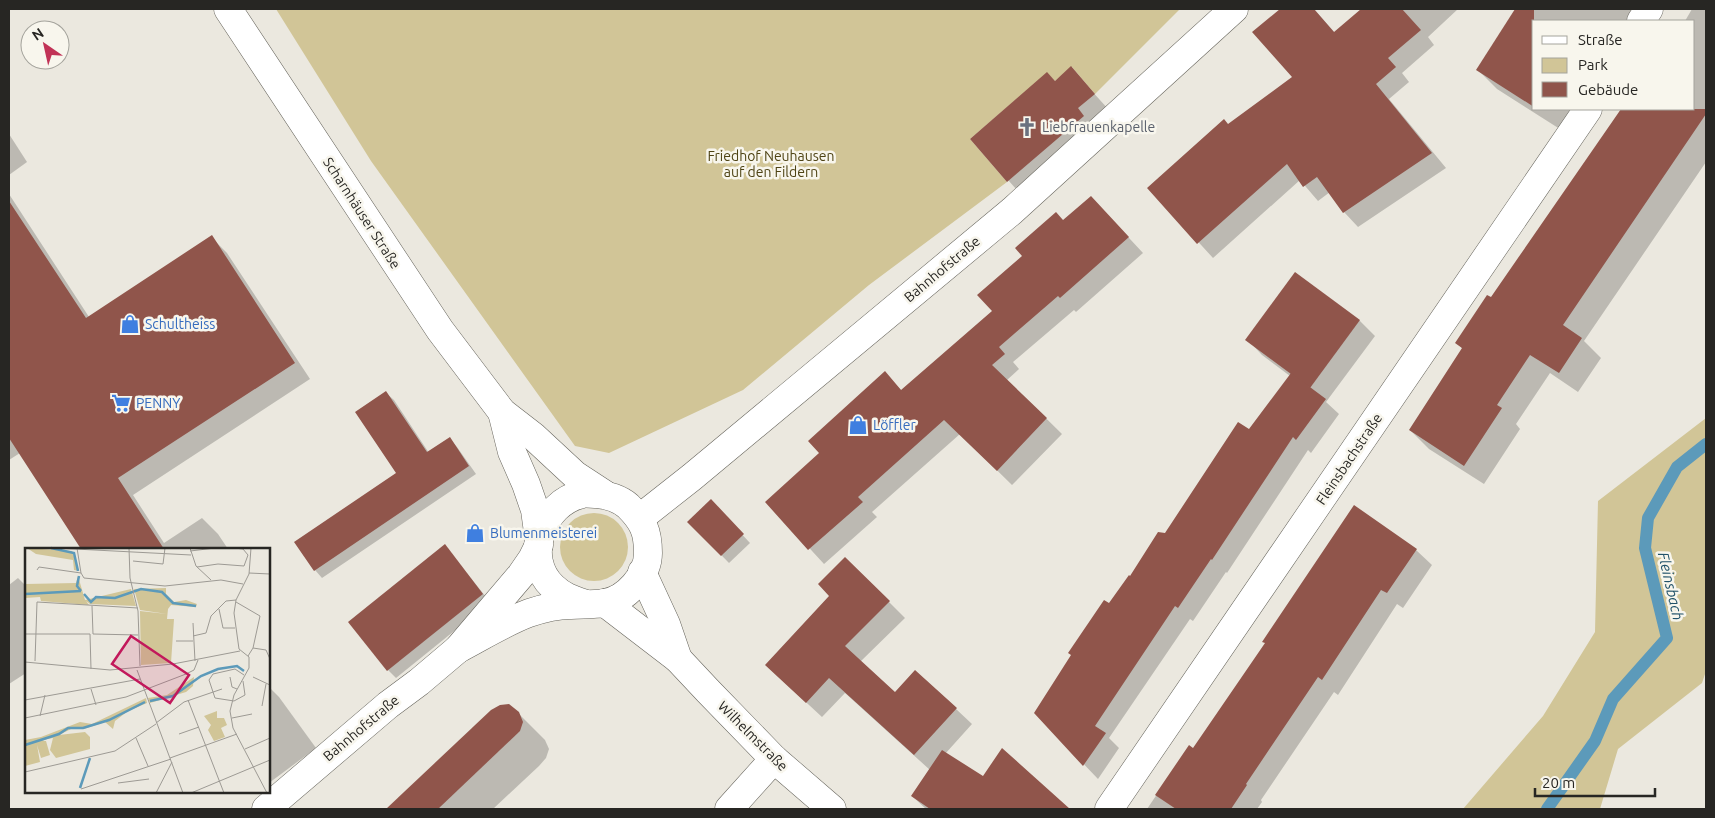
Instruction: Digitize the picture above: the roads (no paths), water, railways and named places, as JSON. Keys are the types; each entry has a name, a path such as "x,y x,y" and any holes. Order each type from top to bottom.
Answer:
{"street":[{"name":"Scharnhäuser Straße","path":"228,9 440,330 502,412 533,436 574,475 604,494"},
{"name":"Bahnhofstraße","path":"640,518 692,478 1012,211 1234,9"},
{"path":"1642,20 1649,9"},
{"name":"Fleinsbachstraße","path":"1109,809 1587,110"},
{"name":"Scharnhäuser Straße","path":"502,412 512,452 535,510 539,542"},
{"name":"Bahnhofstraße","path":"458,649 530,613 568,605 596,604 624,595 639,580 648,560 648,538 640,518 624,503 604,494 582,494 562,503 548,516 540,533 538,552 542,570 552,586 568,598 596,604"},
{"name":"Bahnhofstraße","path":"266,809 388,705 458,649 521,575 532,559 539,542"},
{"name":"Wilhelmstraße","path":"642,572 666,624 678,659"},
{"name":"Wilhelmstraße","path":"596,604 678,659 774,759 832,809"},
{"path":"729,809 774,759"}],"waterway":[{"name":"Fleinsbach","path":"1547,809 1595,741 1613,699 1667,638 1645,548 1648,518 1677,467 1706,444"}],"place":[{"name":"Liebfrauenkapelle","path":"1027,127"},
{"name":"Schultheiss","path":"130,324"},
{"name":"PENNY","path":"121,403"},
{"name":"Löffler","path":"858,425"},
{"name":"Blumenmeisterei","path":"475,533"}],"park label":[{"name":"Friedhof Neuhausen auf den Fildern","path":"771,164"}]}
